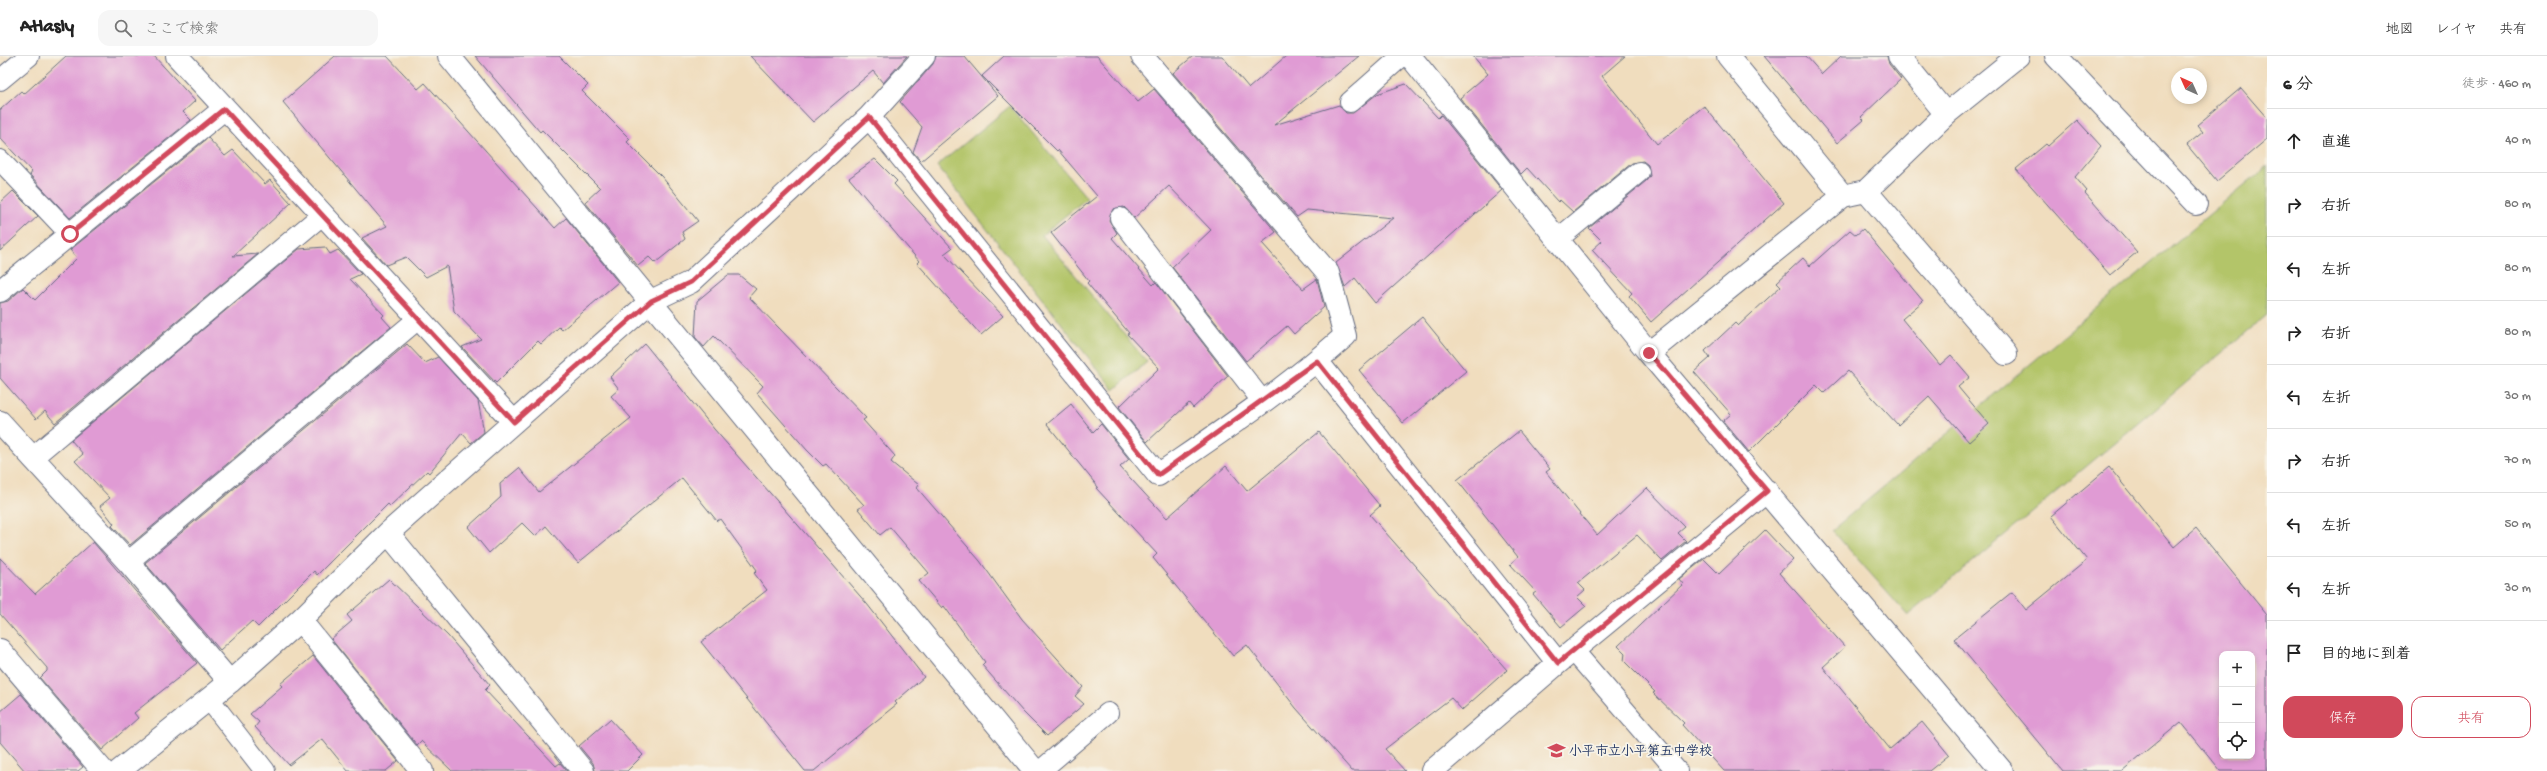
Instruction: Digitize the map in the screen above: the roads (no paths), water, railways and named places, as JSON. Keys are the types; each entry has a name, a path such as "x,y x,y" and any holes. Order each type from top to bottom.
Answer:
{"street":[{"path":"177,56 224,109 514,422"},
{"path":"449,56 1035,771"},
{"path":"119,771 230,682 300,620 388,533 651,301 691,282 869,117 924,56"},
{"path":"869,117 1158,475 1263,402 1317,361 1345,336 1328,273 1142,56"},
{"path":"1410,56 1649,353 2002,771"},
{"path":"1728,56 1842,196"},
{"path":"1899,56 1946,114"},
{"path":"1649,353 1842,196 1866,191 1946,114 2018,56"},
{"path":"2056,56 2196,204"},
{"path":"0,291 224,109"},
{"path":"1866,191 2006,354"},
{"path":"1317,361 1566,657"},
{"path":"0,422 128,562 230,682"},
{"path":"1432,771 1566,657 1767,491"},
{"path":"388,533 583,771"},
{"path":"300,620 422,771"},
{"path":"0,650 102,771"}],"lane":[{"path":"0,80 29,56"},
{"path":"1350,102 1402,56"},
{"path":"0,160 70,234"},
{"path":"1558,239 1638,172"},
{"path":"32,458 322,215"},
{"path":"1120,218 1263,402"},
{"path":"128,562 418,319"},
{"path":"1566,657 1677,771"},
{"path":"209,700 265,771"},
{"path":"1040,771 1108,713"}],"place":[{"name":"小平市立小平第五中学校","path":"1556,750"}]}
